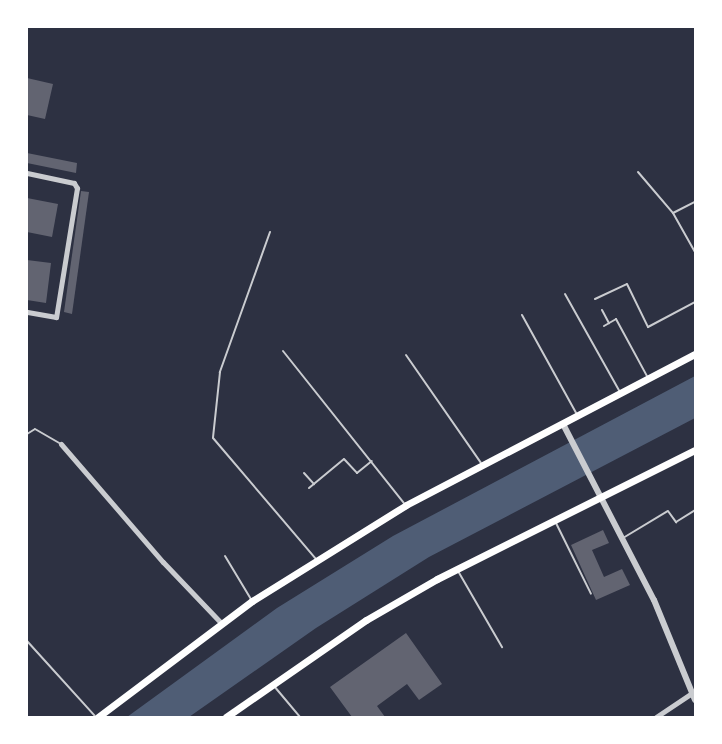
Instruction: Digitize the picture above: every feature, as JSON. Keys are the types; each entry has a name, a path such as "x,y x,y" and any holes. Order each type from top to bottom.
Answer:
{"main road":[{"path":"97,717 252,601 406,505 695,354"},
{"path":"230,716 272,684 366,620 457,569 600,500 695,450"}],"street":[{"path":"27,173 74,183 76,188 56,317 27,312"},
{"path":"563,424 600,500 654,600 694,695 677,700 656,717"},
{"path":"61,444 163,562 221,623"}],"lane":[{"path":"638,172 673,213 695,252"},
{"path":"673,213 695,202"},
{"path":"270,232 220,372 213,438 317,560"},
{"path":"595,299 627,284 648,327 695,302"},
{"path":"565,294 621,394"},
{"path":"602,310 609,323"},
{"path":"522,315 577,416"},
{"path":"604,326 616,319 648,379"},
{"path":"283,351 406,505"},
{"path":"406,355 482,465"},
{"path":"27,434 35,429 61,444"},
{"path":"309,488 344,459 357,473 372,461"},
{"path":"304,473 314,484"},
{"path":"621,539 668,511 676,522 695,510"},
{"path":"555,521 591,594"},
{"path":"225,556 252,601"},
{"path":"457,569 502,647"},
{"path":"27,641 97,717"},
{"path":"272,684 300,717"}],"water":[{"path":"695,376 695,418 429,557 316,628 189,717 127,717 277,608 393,536"}],"building":[{"path":"27,78 53,84 45,119 27,115"},
{"path":"27,153 77,163 76,173 27,163"},
{"path":"81,191 89,192 72,314 64,312"},
{"path":"27,198 58,204 52,237 27,232"},
{"path":"27,260 51,263 46,303 27,300"},
{"path":"603,530 609,543 592,550 604,577 622,569 630,585 596,600 571,545"},
{"path":"406,633 442,684 419,700 407,684 377,706 385,717 352,717 330,687"}]}
